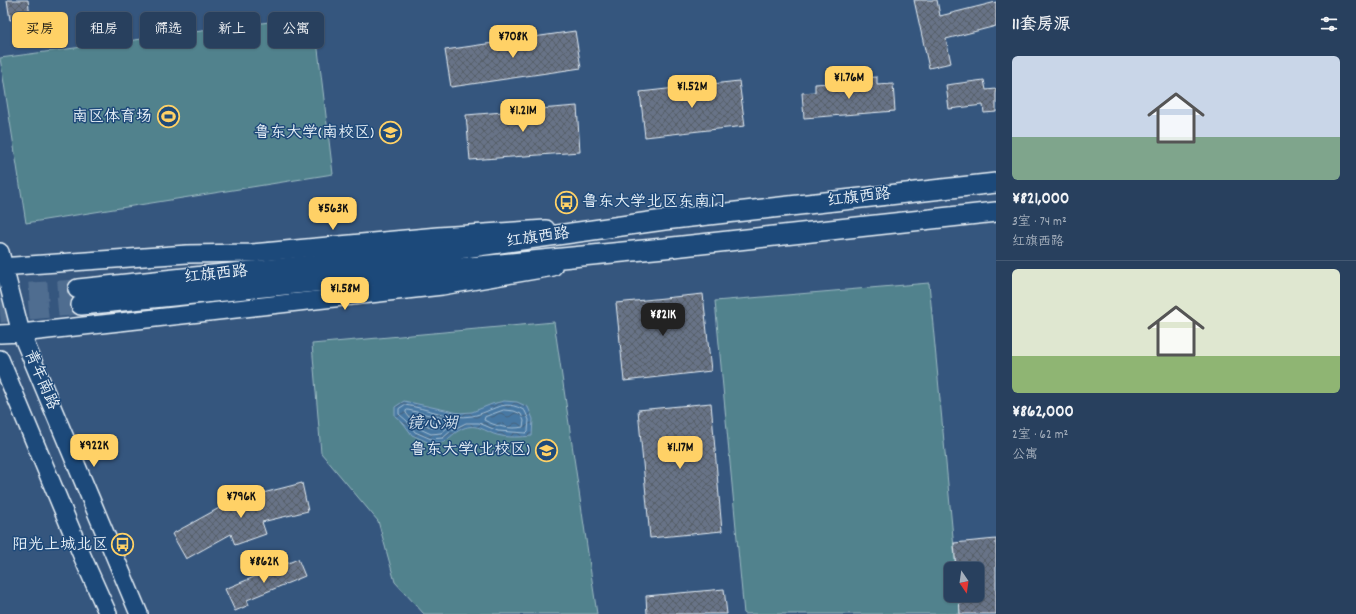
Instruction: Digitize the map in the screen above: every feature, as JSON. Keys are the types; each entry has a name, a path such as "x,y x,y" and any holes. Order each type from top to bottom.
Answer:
{"main road":[{"name":"红旗西路","path":"996,183 664,220 437,252 80,297 664,248 996,212"},
{"path":"1,262 187,254 252,253 438,236 664,220"},
{"path":"0,334 21,333 442,286 664,248"},
{"name":"青年南路","path":"1,262 21,333 139,614"},
{"name":"青年南路","path":"0,359 82,558 108,614"}],"green space":[{"name":"南区体育场","path":"268,22 268,48 318,48 333,174 26,223 0,58 76,48 132,48 132,40 140,39 140,48 196,48 196,32 204,31 204,48 260,48 260,23"},
{"path":"929,283 955,562 944,562 944,602 959,602 960,614 744,614 715,301"},
{"path":"554,322 597,614 424,614 395,582 378,521 321,453 312,344"}],"water":[{"name":"镜心湖","path":"404,401 459,413 472,412 504,401 517,402 528,407 533,419 532,436 501,436 480,428 470,427 461,429 445,442 430,443 412,435 404,424 395,416 395,407"}],"building":[{"path":"7,0 28,0 30,12 12,12 12,20 10,20"},
{"path":"914,0 937,0 940,16 996,2 996,26 946,39 951,63 929,68"},
{"path":"575,31 581,68 451,87 445,50"},
{"path":"877,77 877,85 893,84 895,111 804,118 802,93 815,92 815,84 831,83 832,90 862,88 861,78"},
{"path":"984,80 986,90 996,89 996,112 984,113 983,105 949,109 946,85"},
{"path":"739,81 745,126 645,137 640,92"},
{"path":"577,106 580,152 470,160 466,115"},
{"path":"703,294 711,371 624,381 616,303"},
{"path":"711,403 722,531 650,538 638,410"},
{"path":"302,483 308,511 262,522 266,534 235,545 231,534 186,559 172,534 232,501"},
{"path":"996,539 996,614 960,614 959,602 984,602 984,562 955,562 954,543"},
{"path":"298,559 305,576 247,600 249,605 235,611 225,589"},
{"path":"724,589 727,614 647,614 646,596"}],"tunnel":[{"path":"0,294 78,289"},
{"path":"0,313 81,305"}],"place":[{"name":"南区体育场","path":"168,117"},
{"name":"鲁东大学(南校区)","path":"390,133"},
{"name":"鲁东大学北区东南门","path":"566,202"},
{"name":"鲁东大学(北校区)","path":"546,450"},
{"name":"阳光上城北区","path":"123,545"}]}
